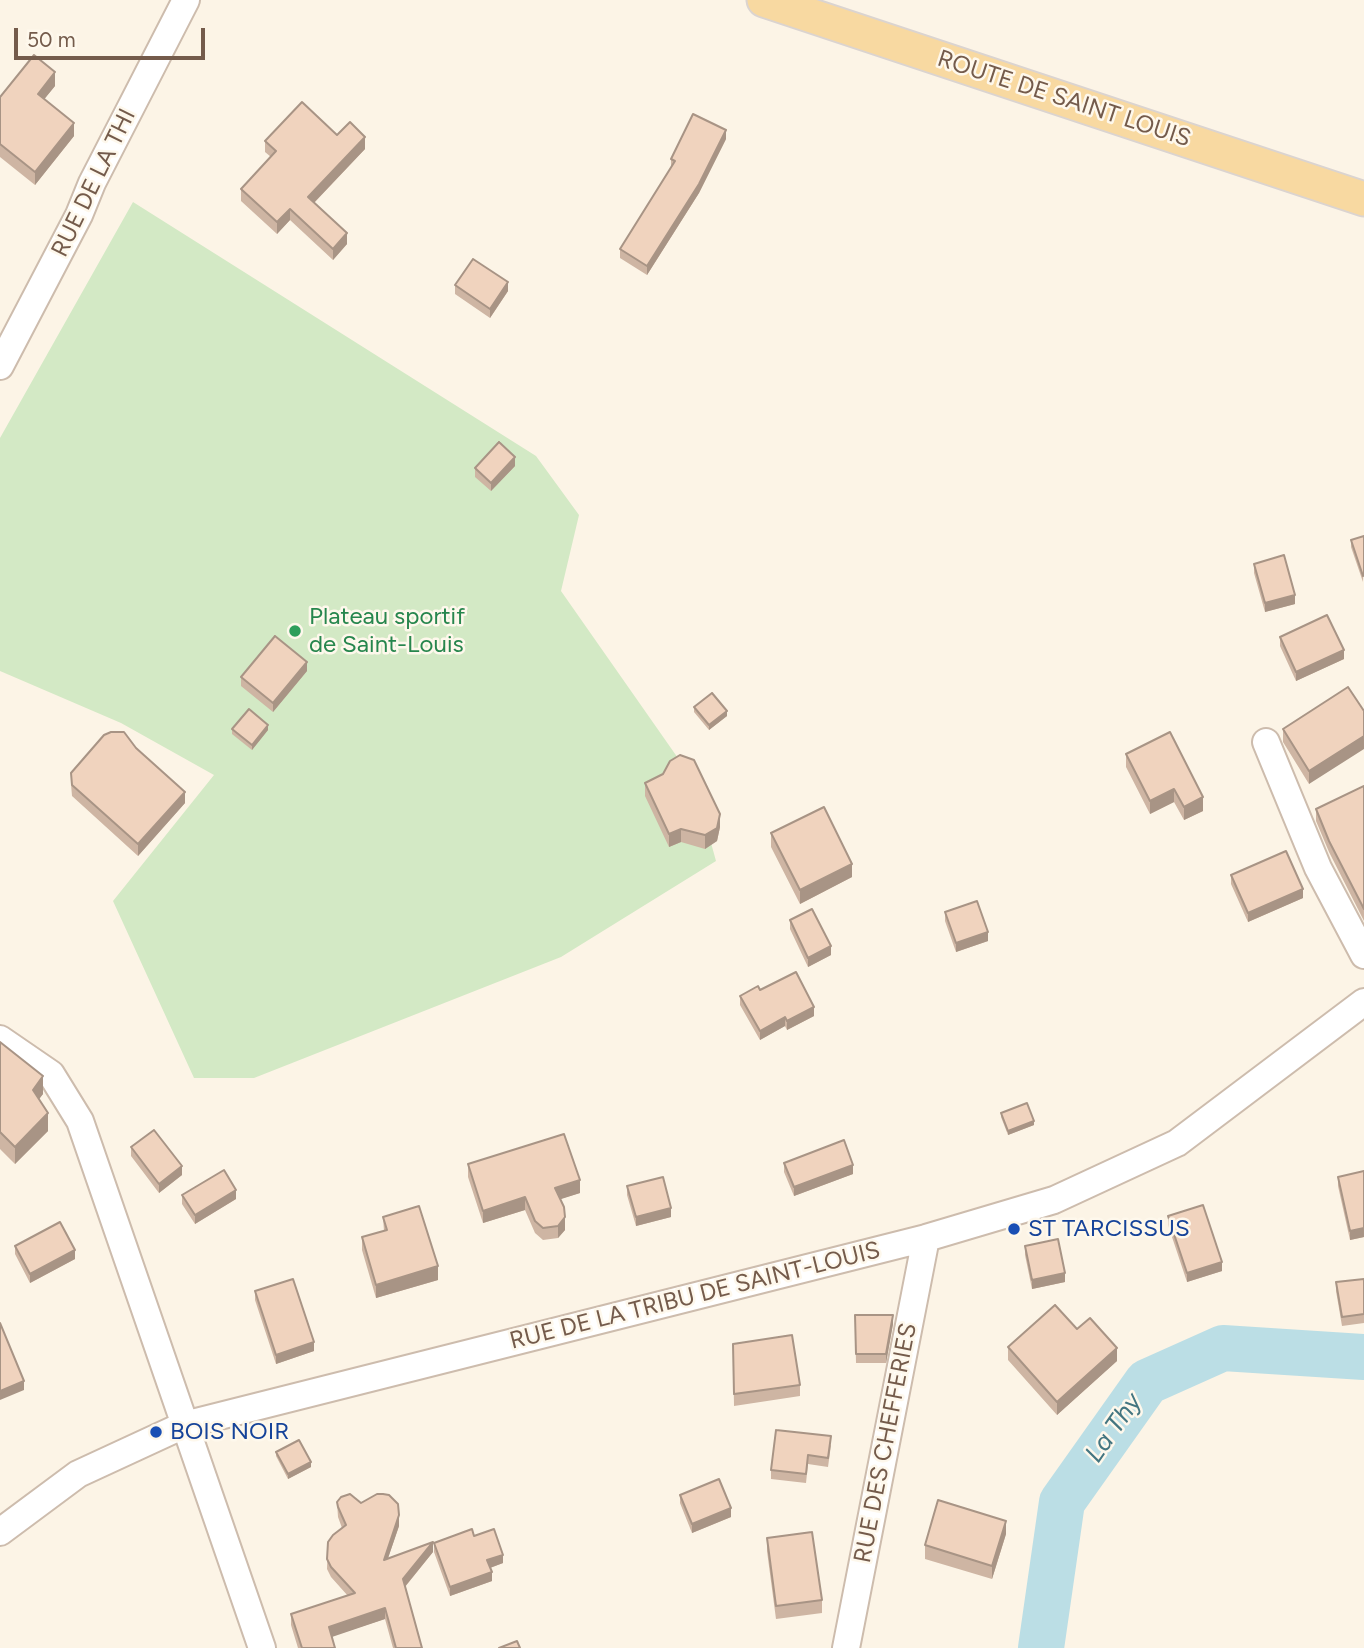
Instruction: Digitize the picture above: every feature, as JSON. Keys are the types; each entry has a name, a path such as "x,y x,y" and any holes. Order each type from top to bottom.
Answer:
{"main road":[{"name":"ROUTE DE SAINT LOUIS","path":"764,0 1364,199"}],"street":[{"name":"RUE DE LA THI","path":"0,366 73,227 92,183 186,0"},
{"path":"1266,742 1318,868 1364,955"},
{"name":"RUE DE LA TRIBU DE SAINT-LOUIS","path":"0,1532 78,1474 184,1425 926,1238 1054,1200 1177,1143 1364,1002"},
{"path":"0,1039 51,1074 80,1121 262,1648"},
{"name":"RUE DES CHEFFERIES","path":"846,1648 926,1238"}],"green space":[{"name":"Plateau sportif de Saint-Louis","path":"133,202 536,456 579,515 561,591 694,781 716,861 561,957 254,1078 194,1078 113,901 214,775 121,723 0,671 0,438"}],"building":[{"path":"34,55 55,72 38,94 74,123 35,172 0,144 0,97"},
{"path":"302,102 337,135 350,122 365,137 308,197 347,233 333,249 290,209 277,222 241,189 276,151 265,141"},
{"path":"693,114 726,130 699,184 647,266 620,249 675,161 671,159"},
{"path":"473,259 508,282 490,309 455,285"},
{"path":"499,442 515,457 491,483 475,468"},
{"path":"1364,536 1364,575 1363,576 1351,540"},
{"path":"1284,555 1295,595 1265,603 1254,564"},
{"path":"1327,615 1344,650 1296,672 1280,637"},
{"path":"275,636 307,662 273,703 241,677"},
{"path":"1348,687 1364,711 1364,736 1309,771 1283,729"},
{"path":"712,693 727,711 709,725 694,707"},
{"path":"249,709 268,725 252,745 232,729"},
{"path":"124,732 136,748 185,792 138,844 72,785 71,773 104,735"},
{"path":"1170,732 1203,797 1184,807 1174,789 1150,801 1126,754"},
{"path":"680,755 694,760 720,814 717,828 705,835 681,829 669,834 645,783 663,774 670,761"},
{"path":"1364,786 1364,909 1329,841 1316,809"},
{"path":"824,807 852,864 800,890 771,833"},
{"path":"1286,851 1303,889 1248,913 1231,875"},
{"path":"977,901 988,932 956,943 945,912"},
{"path":"812,909 831,946 808,958 790,920"},
{"path":"796,972 814,1007 787,1021 785,1017 760,1031 740,996 758,986 760,990"},
{"path":"0,1042 43,1076 33,1090 48,1113 15,1147 0,1132"},
{"path":"1027,1103 1034,1121 1008,1131 1001,1113"},
{"path":"154,1130 182,1166 159,1184 131,1147"},
{"path":"564,1134 580,1180 555,1188 564,1207 565,1217 558,1226 543,1228 535,1221 525,1197 483,1211 468,1164"},
{"path":"844,1140 853,1165 794,1187 784,1163"},
{"path":"224,1170 236,1190 195,1215 182,1195"},
{"path":"1364,1171 1364,1228 1350,1231 1338,1177"},
{"path":"663,1177 671,1208 636,1217 627,1186"},
{"path":"1203,1205 1222,1262 1187,1273 1168,1216"},
{"path":"419,1206 438,1266 376,1285 362,1237 387,1230 383,1217"},
{"path":"60,1222 75,1250 30,1274 15,1246"},
{"path":"1058,1239 1065,1273 1032,1280 1025,1246"},
{"path":"293,1279 314,1342 276,1355 255,1291"},
{"path":"1364,1279 1364,1314 1342,1317 1336,1282"},
{"path":"1055,1305 1077,1329 1090,1318 1117,1348 1057,1402 1008,1347"},
{"path":"855,1315 893,1315 886,1354 856,1354"},
{"path":"0,1323 24,1381 0,1391"},
{"path":"792,1335 800,1385 734,1394 733,1344"},
{"path":"776,1430 831,1436 828,1458 808,1455 806,1474 771,1470"},
{"path":"299,1440 311,1462 288,1474 276,1452"},
{"path":"719,1479 731,1508 692,1524 680,1495"},
{"path":"350,1494 361,1503 377,1494 389,1495 398,1504 399,1515 384,1560 433,1542 403,1579 422,1648 396,1648 385,1608 329,1627 335,1648 302,1648 291,1614 355,1593 327,1559 328,1542 346,1525 337,1502 341,1497"},
{"path":"938,1500 1006,1521 992,1566 925,1545"},
{"path":"472,1529 474,1536 494,1529 503,1555 487,1560 492,1572 450,1587 434,1543"},
{"path":"812,1532 822,1600 776,1606 767,1538"},
{"path":"517,1641 520,1648 499,1648"}],"waterway":[{"name":"La Thy","path":"1041,1648 1062,1502 1147,1382 1223,1348 1364,1357"}],"place":[{"name":"Plateau sportif de Saint-Louis","path":"295,631"},
{"name":"ST TARCISSUS","path":"1014,1229"},
{"name":"BOIS NOIR","path":"156,1432"}]}
